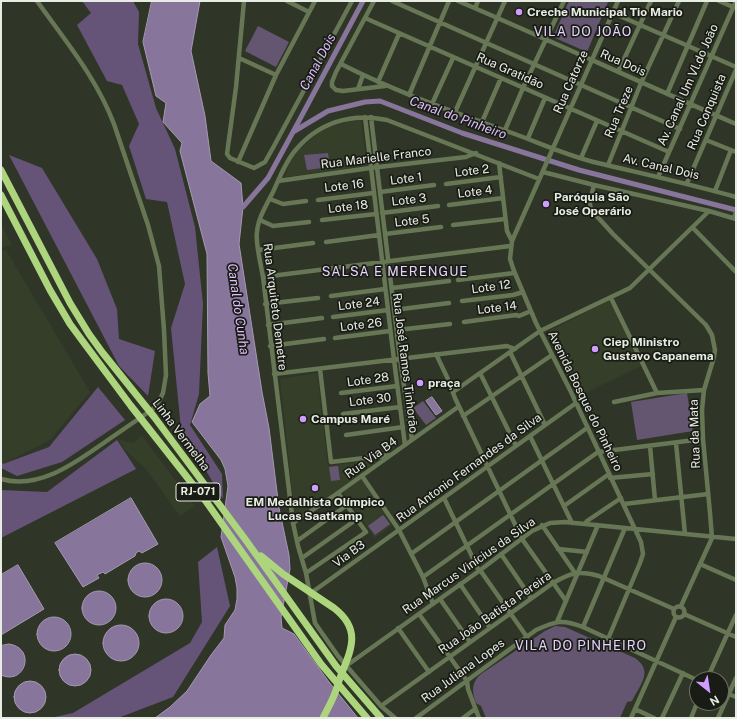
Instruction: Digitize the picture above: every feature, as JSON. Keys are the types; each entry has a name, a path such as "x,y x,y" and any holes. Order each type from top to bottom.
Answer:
{"highway":[{"name":"Linha Vermelha","path":"1,170 70,303 102,352 154,418 245,539 336,666 381,718"},
{"name":"Linha Vermelha","path":"1,195 50,290 70,324 131,406 205,500 321,664 367,718"},
{"path":"245,539 270,564 330,605 344,618 350,630 352,644 349,656 335,693 323,718"},
{"path":"318,718 341,676"}],"street":[{"path":"1,479 14,482 27,481 58,472 76,462 152,409 159,401 163,393 166,375 158,259 114,124 107,105 86,68 37,1"},
{"path":"244,1 236,87 227,154 230,158 254,168 265,162 352,1"},
{"path":"287,1 309,12"},
{"path":"238,162 276,75 316,1"},
{"path":"374,1 332,82 334,88 343,92 387,86"},
{"path":"392,1 680,129"},
{"path":"408,95 449,1"},
{"name":"Rua Dois","path":"458,1 736,124"},
{"path":"475,8 478,1"},
{"path":"456,112 505,1"},
{"path":"505,130 564,1"},
{"name":"Rua Catorze","path":"547,163 618,1"},
{"path":"618,72 650,1"},
{"name":"Rua Treze","path":"608,165 642,83 679,1"},
{"path":"667,94 707,1"},
{"path":"719,1 733,7"},
{"name":"Av. Canal Um Vl.do João","path":"658,177 736,1"},
{"path":"612,12 688,45 736,68"},
{"name":"Rua Gratidão","path":"365,18 669,152"},
{"path":"378,82 399,34"},
{"path":"239,58 276,75"},
{"path":"432,104 453,58"},
{"path":"341,64 408,95 553,148"},
{"name":"Rua Conquista","path":"687,183 736,68"},
{"path":"358,89 363,75"},
{"path":"482,122 501,78"},
{"path":"528,138 545,98"},
{"name":"Rua José Ramos Tinhorão","path":"364,117 405,445"},
{"name":"Rua Arquiteto Demetre","path":"395,718 381,706 346,666 315,623 306,573 293,523 256,231 278,181 294,152 313,133 331,123 343,119 371,117 387,120 476,153 539,179"},
{"name":"Rua José Ramos Tinhorão","path":"371,117 400,359 412,440"},
{"path":"581,158 597,121"},
{"path":"706,140 734,151 715,191"},
{"name":"Av. Canal Dois","path":"553,148 581,158 687,183 736,197"},
{"name":"Rua Marielle Franco","path":"278,181 377,167 466,157 476,153"},
{"path":"263,277 511,244 505,219 499,163"},
{"name":"Avenida Bosque do Pinheiro","path":"547,163 511,244 510,259 514,273 540,331 576,403 641,542 642,554 608,639"},
{"path":"543,172 709,211 735,219 736,212"},
{"name":"Lote 2","path":"446,184 501,177"},
{"name":"Lote 1","path":"380,192 434,185"},
{"name":"Rua da Mata","path":"594,185 590,201 592,211 613,234 698,316 710,330 714,342 714,357 704,390 702,410 703,439 712,538 681,606"},
{"name":"Lote 16","path":"318,200 373,193"},
{"name":"Lote 4","path":"449,205 503,198"},
{"path":"270,199 283,204 306,201"},
{"name":"Lote 3","path":"382,213 438,206"},
{"path":"453,392 540,331 630,288 709,211"},
{"name":"Lote 18","path":"322,220 376,214"},
{"path":"452,225 505,219"},
{"path":"260,220 273,226 309,222"},
{"name":"Lote 5","path":"385,234 441,227"},
{"path":"692,228 736,272"},
{"path":"326,242 379,235"},
{"path":"259,250 313,243"},
{"path":"458,280 514,273"},
{"path":"392,288 448,281"},
{"path":"331,296 385,289"},
{"name":"Lote 12","path":"462,301 513,295 523,292"},
{"path":"265,304 318,298"},
{"path":"611,298 657,393"},
{"path":"394,310 450,303"},
{"name":"Lote 24","path":"333,317 388,310"},
{"name":"Lote 14","path":"464,322 516,315 519,316 531,311"},
{"path":"268,325 322,318"},
{"path":"397,330 450,324"},
{"name":"Lote 26","path":"335,338 390,331"},
{"path":"270,346 324,340"},
{"path":"274,374 507,346 514,349"},
{"path":"510,352 545,425"},
{"path":"436,354 458,406 522,539 566,601"},
{"path":"463,416 552,355"},
{"path":"320,368 331,462 392,454"},
{"path":"480,373 516,446"},
{"name":"Lote 28","path":"341,394 397,386"},
{"path":"614,402 657,393 704,390"},
{"name":"Rua Antonio Fernandes da Silva","path":"433,604 423,577 399,530 576,403"},
{"name":"Rua Via B4","path":"293,523 362,476 458,406"},
{"name":"Lote 30","path":"343,414 400,407"},
{"path":"346,435 403,427"},
{"path":"411,554 587,428"},
{"path":"530,436 572,523"},
{"path":"423,577 598,452 703,439"},
{"path":"676,443 680,497 685,534"},
{"path":"650,446 655,500"},
{"path":"564,506 610,476 653,474"},
{"path":"362,476 399,530"},
{"path":"306,573 366,532 338,493"},
{"path":"624,504 708,494"},
{"path":"444,498 480,570 527,637"},
{"path":"585,524 587,521 621,498"},
{"path":"297,540 347,505"},
{"path":"302,558 357,519"},
{"name":"Rua Marcus Vinícius da Silva","path":"346,666 500,554 542,526 558,522 712,538 736,539"},
{"path":"598,525 587,552 576,573 557,622 583,627 689,676"},
{"path":"542,526 576,573 592,574 603,578 674,610"},
{"path":"583,627 625,528"},
{"name":"Via B3","path":"310,594 399,530"},
{"path":"558,549 587,552"},
{"path":"500,554 532,598"},
{"path":"700,564 736,580"},
{"name":"Rua João Batista Pereira","path":"381,706 552,583 576,573"},
{"path":"460,584 490,628"},
{"path":"440,599 470,642"},
{"path":"674,610 678,606 681,606 685,610 684,614"},
{"path":"631,718 676,617 674,610"},
{"path":"419,614 467,681 479,718"},
{"path":"676,617 682,617 684,614"},
{"path":"684,614 736,637"},
{"path":"711,671 736,615"},
{"name":"Rua Juliana Lopes","path":"416,718 536,630 557,622"},
{"path":"398,628 429,672"},
{"path":"662,718 683,673"},
{"path":"736,678 729,694 736,697"},
{"path":"463,718 475,709"},
{"path":"635,709 654,718"}],"shaded area":[{"path":"82,1 133,1 139,12 138,44 156,108 175,149 195,227 203,304 199,394 190,425 222,474 223,499 181,429 171,328 185,284 167,202 146,199 129,146 139,124 122,85 107,81 77,25 91,13"},
{"path":"569,1 608,2 587,52 553,37"},
{"path":"258,26 289,42 276,67 245,51"},
{"path":"355,119 361,120 367,166 285,177 290,162 299,150 312,138 322,130"},
{"path":"328,153 330,167 307,170 304,155"},
{"path":"9,155 42,168 97,259 117,309 119,339 155,351 148,396 119,366"},
{"path":"1,224 12,245 1,248"},
{"path":"6,250 90,392 50,440 3,464 1,459 1,252"},
{"name":"Ciep Ministro Gustavo Capanema","path":"610,300 641,366 581,395 549,331"},
{"name":"Campus Maré","path":"317,373 328,466 380,459 299,519 295,518 280,379"},
{"path":"98,387 125,420 62,462 17,476 1,468 1,460 3,464 49,447"},
{"path":"687,393 693,431 637,440 631,402"},
{"path":"423,401 436,418 426,425 413,408"},
{"path":"142,436 195,506 180,516 145,468 125,450 118,439 133,443"},
{"path":"117,440 136,469 1,538 1,490 47,492"},
{"path":"338,466 340,480 331,481 329,467"},
{"path":"361,478 392,525 375,538 343,492"},
{"path":"383,515 390,524 375,535 368,526"},
{"path":"217,547 230,606 173,697 118,718 50,718 73,713 190,643 202,622 198,562"},
{"path":"555,626 565,627 635,658 641,663 645,673 644,678 632,701 627,702 620,718 486,718 481,706 476,703 474,695 473,687 478,677 545,631"}],"water":[{"name":"Canal do Cunha","path":"152,1 200,1 191,51 205,116 211,161 241,183 243,207 239,244 269,428 279,508 289,555 290,569 281,617 282,628 294,634 329,682 358,718 155,718 170,707 187,691 224,638 225,625 235,610 237,588 235,577 221,537 228,486 225,469 221,460 192,422 200,404 210,396 208,373 207,254 180,151 182,143 163,122 166,103 156,96 143,42"},
{"path":"432,397 442,411 436,415 426,401"},
{"path":"131,498 158,544 142,553 139,551 135,556 105,574 103,572 97,575 99,578 83,587 55,543"},
{"path":"142,563 148,563 157,568 161,574 161,586 157,592 148,597 142,597 133,592 128,583 128,577 133,568"},
{"path":"18,565 44,609 1,635 1,575"},
{"path":"96,591 102,591 106,592 113,598 116,608 115,615 109,622 102,625 96,625 92,624 85,618 82,611 82,605 83,601 89,594"},
{"path":"163,599 169,599 173,600 180,606 183,616 182,623 176,630 169,633 163,633 159,632 152,626 149,619 149,613 150,609 156,602"},
{"path":"54,617 66,622 71,634 66,646 54,651 42,646 37,634 42,622"},
{"path":"121,625 131,628 136,633 139,643 136,653 131,658 121,661 111,658 106,653 103,643 106,633 111,628"},
{"path":"9,644 18,647 23,652 25,658 21,671 16,675 9,677 1,675 1,646"},
{"path":"72,654 78,654 87,658 91,670 87,682 78,686 72,686 63,682 59,673 59,667 63,658"},
{"path":"27,681 33,681 42,685 46,697 42,709 33,713 27,713 18,709 14,700 14,694 18,685"}],"waterway":[{"name":"Canal Dois","path":"293,132 363,1"},
{"name":"Canal do Pinheiro","path":"237,209 243,207 268,178 293,132 328,111 365,102 380,101 462,133 579,170 736,210"}],"place":[{"name":"Creche Municipal Tio Mario","path":"519,12"},
{"name":"Paróquia São José Operário","path":"546,204"},
{"name":"Ciep Ministro Gustavo Capanema","path":"595,349"},
{"name":"praça","path":"420,383"},
{"name":"Campus Maré","path":"303,419"},
{"name":"EM Medalhista Olímpico Lucas Saatkamp","path":"315,488"}],"district":[{"name":"VILA DO JOÃO","path":"583,32"},
{"name":"SALSA E MERENGUE","path":"395,272"},
{"name":"VILA DO PINHEIRO","path":"581,646"}]}
